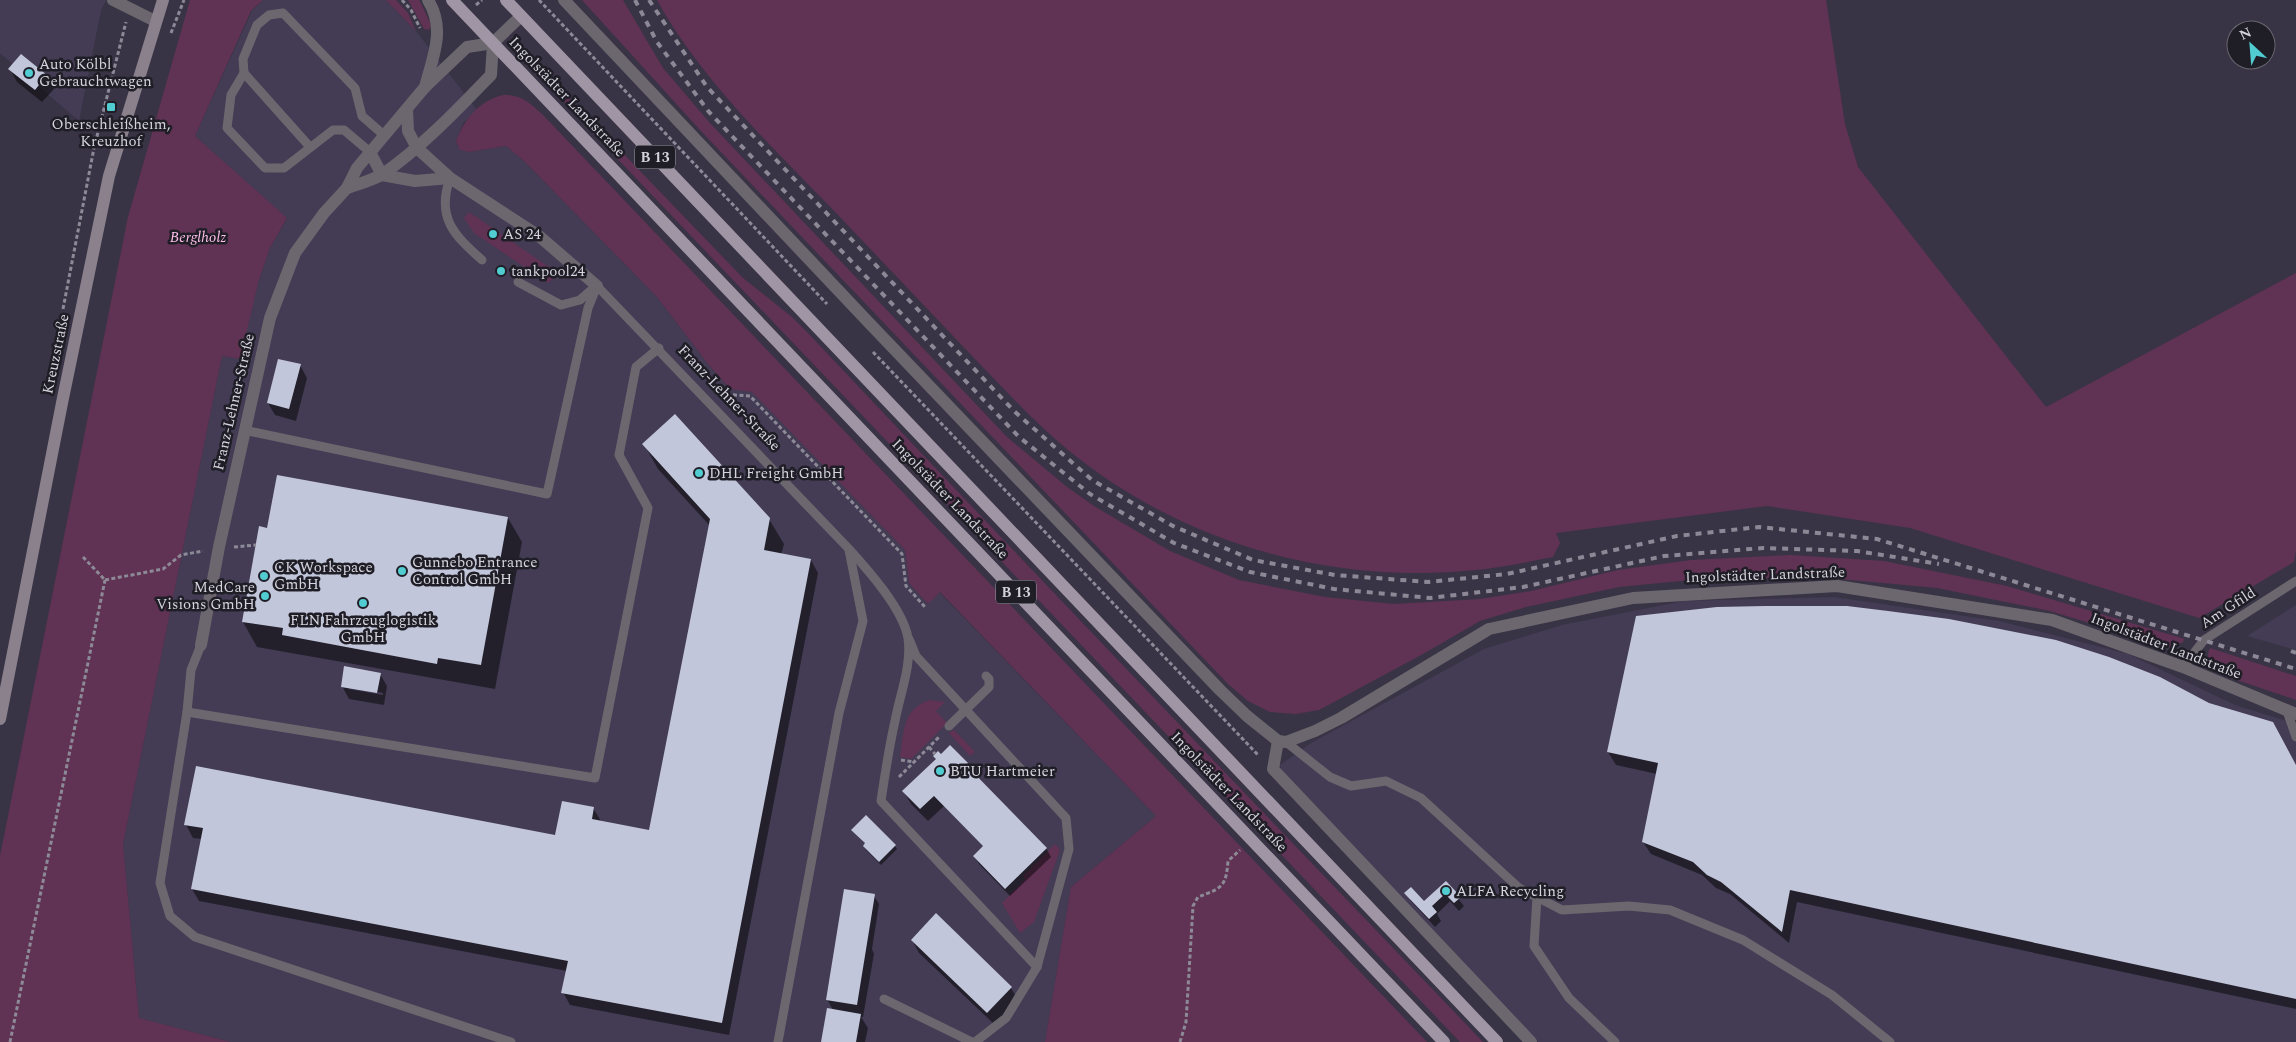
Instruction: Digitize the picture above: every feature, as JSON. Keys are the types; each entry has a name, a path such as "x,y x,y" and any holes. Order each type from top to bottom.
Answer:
{"main road":[{"name":"Kreuzstraße","path":"0,719 109,176 163,0"},
{"name":"Ingolstädter Landstraße","path":"452,0 1252,838 1444,1042"},
{"name":"Ingolstädter Landstraße","path":"506,0 1497,1042"}],"street":[{"path":"113,0 155,21"},
{"path":"424,87 439,33 436,19 428,0"},
{"path":"564,0 1206,676 1247,716 1282,742 1272,769 1531,1042"},
{"path":"493,43 521,16"},
{"name":"Franz-Lehner-Straße","path":"201,645 219,548 270,318 295,253 324,213 347,188 357,168 424,87 467,47 493,43 491,75 417,148 382,174 347,188"},
{"name":"Franz-Lehner-Straße","path":"407,109 408,131 417,148 450,178 539,236 598,286"},
{"path":"370,152 382,174 415,181 450,178"},
{"name":"Ingolstädter Landstraße","path":"1282,742 1315,731 1341,718 1489,629 1633,598 1837,586 2052,620 2183,667 2291,713"}],"lane":[{"path":"370,152 344,130 332,130 284,168 265,168 227,128 231,95 244,73 243,59 257,25 268,15 283,13 355,88 362,116 385,136"},
{"path":"244,73 310,147"},
{"path":"450,178 444,195 447,221 457,238 482,260"},
{"path":"518,282 561,305 580,300 598,286"},
{"path":"244,430 547,494 588,308 598,286"},
{"name":"Franz-Lehner-Straße","path":"598,286 849,548 877,580 890,601 908,637 907,670 895,721 882,794"},
{"path":"187,712 595,778 648,508 619,455 636,367 659,348"},
{"path":"778,1042 839,713 863,621 849,548"},
{"name":"Am Gfild","path":"2183,667 2204,640 2296,581"},
{"path":"884,999 974,1042 1006,1018 1037,967 1069,849 1066,818 916,656 908,637"},
{"path":"201,645 191,670 187,712 160,883 170,916 195,937 511,1042"},
{"path":"949,726 989,687 989,680 986,676"},
{"path":"2291,713 2296,737"},
{"path":"1282,742 1330,777 1351,786 1386,781 1421,798 1519,888 1562,910 1629,906 1670,910 1743,940 1832,995 1890,1042"},
{"path":"882,794 881,801 1037,967"},
{"path":"1536,897 1534,946 1569,998 1616,1042"}],"path":[{"path":"402,0 411,10 418,26 425,33"},
{"path":"702,393 750,396 902,554 906,586 925,608"},
{"path":"105,580 163,569 185,554 219,548"},
{"path":"83,557 105,580"},
{"path":"10,1042 105,580"},
{"path":"882,794 949,726"},
{"path":"929,747 936,754"},
{"path":"1180,1042 1186,1022 1193,906 1198,897 1217,890 1227,879 1228,861 1252,838"}],"shaded area":[{"path":"0,0 106,0 101,10 79,121 0,53"},
{"path":"263,0 386,0 416,31 477,110 463,123 456,141 469,152 506,146 525,162 657,297 708,364 730,389 752,391 905,550 909,583 928,604 939,592 1156,816 1071,887 1045,1042 231,1042 139,1018 123,844 222,356 239,359 259,280 270,248 287,219 195,136 252,11"},
{"path":"1834,597 1999,621 2128,654 2235,705 2296,724 2296,1042 1538,1042 1282,771 1280,765 1311,743 1484,649 1562,625 1684,601"},
{"path":"2296,605 2296,650 2247,636"}],"green space":[{"name":"Berglholz","path":"190,0 263,0 251,11 195,136 287,218 270,248 259,280 240,359 222,356 123,844 139,1018 231,1042 0,1042 0,856 128,217"},
{"path":"386,0 396,0 408,13 416,31"},
{"path":"408,0 419,0 431,25 429,30 424,29"},
{"path":"582,0 623,0 663,68 709,122 1007,437 1067,487 1094,506 1170,551 1239,580 1325,597 1394,604 1480,599 1531,591 1618,570 1691,560 1791,555 1884,561 2007,586 2185,639 2182,643 2168,647 2050,611 1937,588 1829,578 1712,578 1619,587 1526,607 1480,621 1319,710 1296,714 1270,712 1248,701 1228,684 700,130"},
{"path":"657,0 1826,0 1845,124 1858,167 2046,407 2296,273 2296,551 2294,562 2199,618 1910,528 1767,506 1556,533 1560,543 1553,557 1475,570 1420,573 1366,571 1312,563 1260,550 1208,533 1159,510 1112,482 1068,450 1020,406 750,124 699,64"},
{"path":"525,55 538,65 743,278 792,317 807,332 1483,1042 1460,1042 590,130 523,56"},
{"path":"503,95 520,98 543,115 1427,1042 1045,1042 1071,887 1156,816 940,592 928,604 909,583 905,550 752,392 730,389 708,364 657,297 525,162 506,146 469,152 460,150 456,141 468,118 487,101"},
{"path":"469,212 559,274 548,283 474,233 464,218"},
{"path":"2210,648 2296,676 2296,700 2219,674 2209,663 2208,653"},
{"path":"929,700 945,702 936,711 947,723 911,759 900,757 904,731 909,716 920,704"},
{"path":"954,730 975,752 970,756 949,733"},
{"path":"1055,844 1060,850 1034,922 1020,933 1002,903 1025,879 1023,876"}],"building":[{"path":"21,54 47,75 35,90 8,69"},
{"path":"278,359 301,364 289,409 267,403"},
{"path":"675,414 770,518 764,550 811,559 722,1023 561,993 568,961 191,889 203,828 184,825 196,766 555,835 562,801 594,807 592,819 649,830 710,519 642,444"},
{"path":"277,475 508,517 481,665 438,658 437,664 282,635 283,628 242,622 259,526 267,528"},
{"path":"1847,606 1949,619 2056,640 2109,657 2160,677 2209,703 2273,722 2296,765 2296,999 1790,890 1782,932 1721,882 1707,875 1693,862 1642,842 1658,763 1607,752 1636,616 1717,607"},
{"path":"344,666 381,673 377,693 341,687"},
{"path":"950,745 968,763 966,765 1047,848 1005,889 973,856 983,846 934,796 920,809 902,791 936,759 933,756 938,751 941,754"},
{"path":"866,815 896,845 879,862 863,846 865,843 851,830"},
{"path":"1446,881 1461,897 1454,903 1445,894 1432,906 1437,912 1429,919 1404,893 1411,887 1424,901"},
{"path":"844,889 875,894 857,1005 826,1000"},
{"path":"936,913 1012,987 987,1013 911,940"},
{"path":"827,1008 861,1014 856,1042 821,1042"}],"railway":[{"path":"635,0 657,42 709,112 1019,437 1090,494 1174,543 1250,572 1334,589 1430,598 1523,587 1664,556 1763,548 1857,551 1939,564"},
{"path":"649,0 707,87 1014,411 1092,480 1173,526 1253,560 1335,575 1428,582 1507,574 1677,536 1759,527 1877,539 2296,669"},
{"path":"2291,651 2296,653"}],"place":[{"name":"Auto Kölbl Gebrauchtwagen","path":"29,73"},
{"name":"Oberschleißheim, Kreuzhof","path":"111,107"},
{"name":"AS 24","path":"493,234"},
{"name":"tankpool24","path":"501,271"},
{"name":"DHL Freight GmbH","path":"699,473"},
{"name":"Gunnebo Entrance Control GmbH","path":"402,571"},
{"name":"CK Workspace GmbH","path":"264,576"},
{"name":"MedCare Visions GmbH","path":"265,596"},
{"name":"FLN Fahrzeuglogistik GmbH","path":"363,603"},
{"name":"BTU Hartmeier","path":"940,771"},
{"name":"ALFA Recycling","path":"1446,891"}]}
